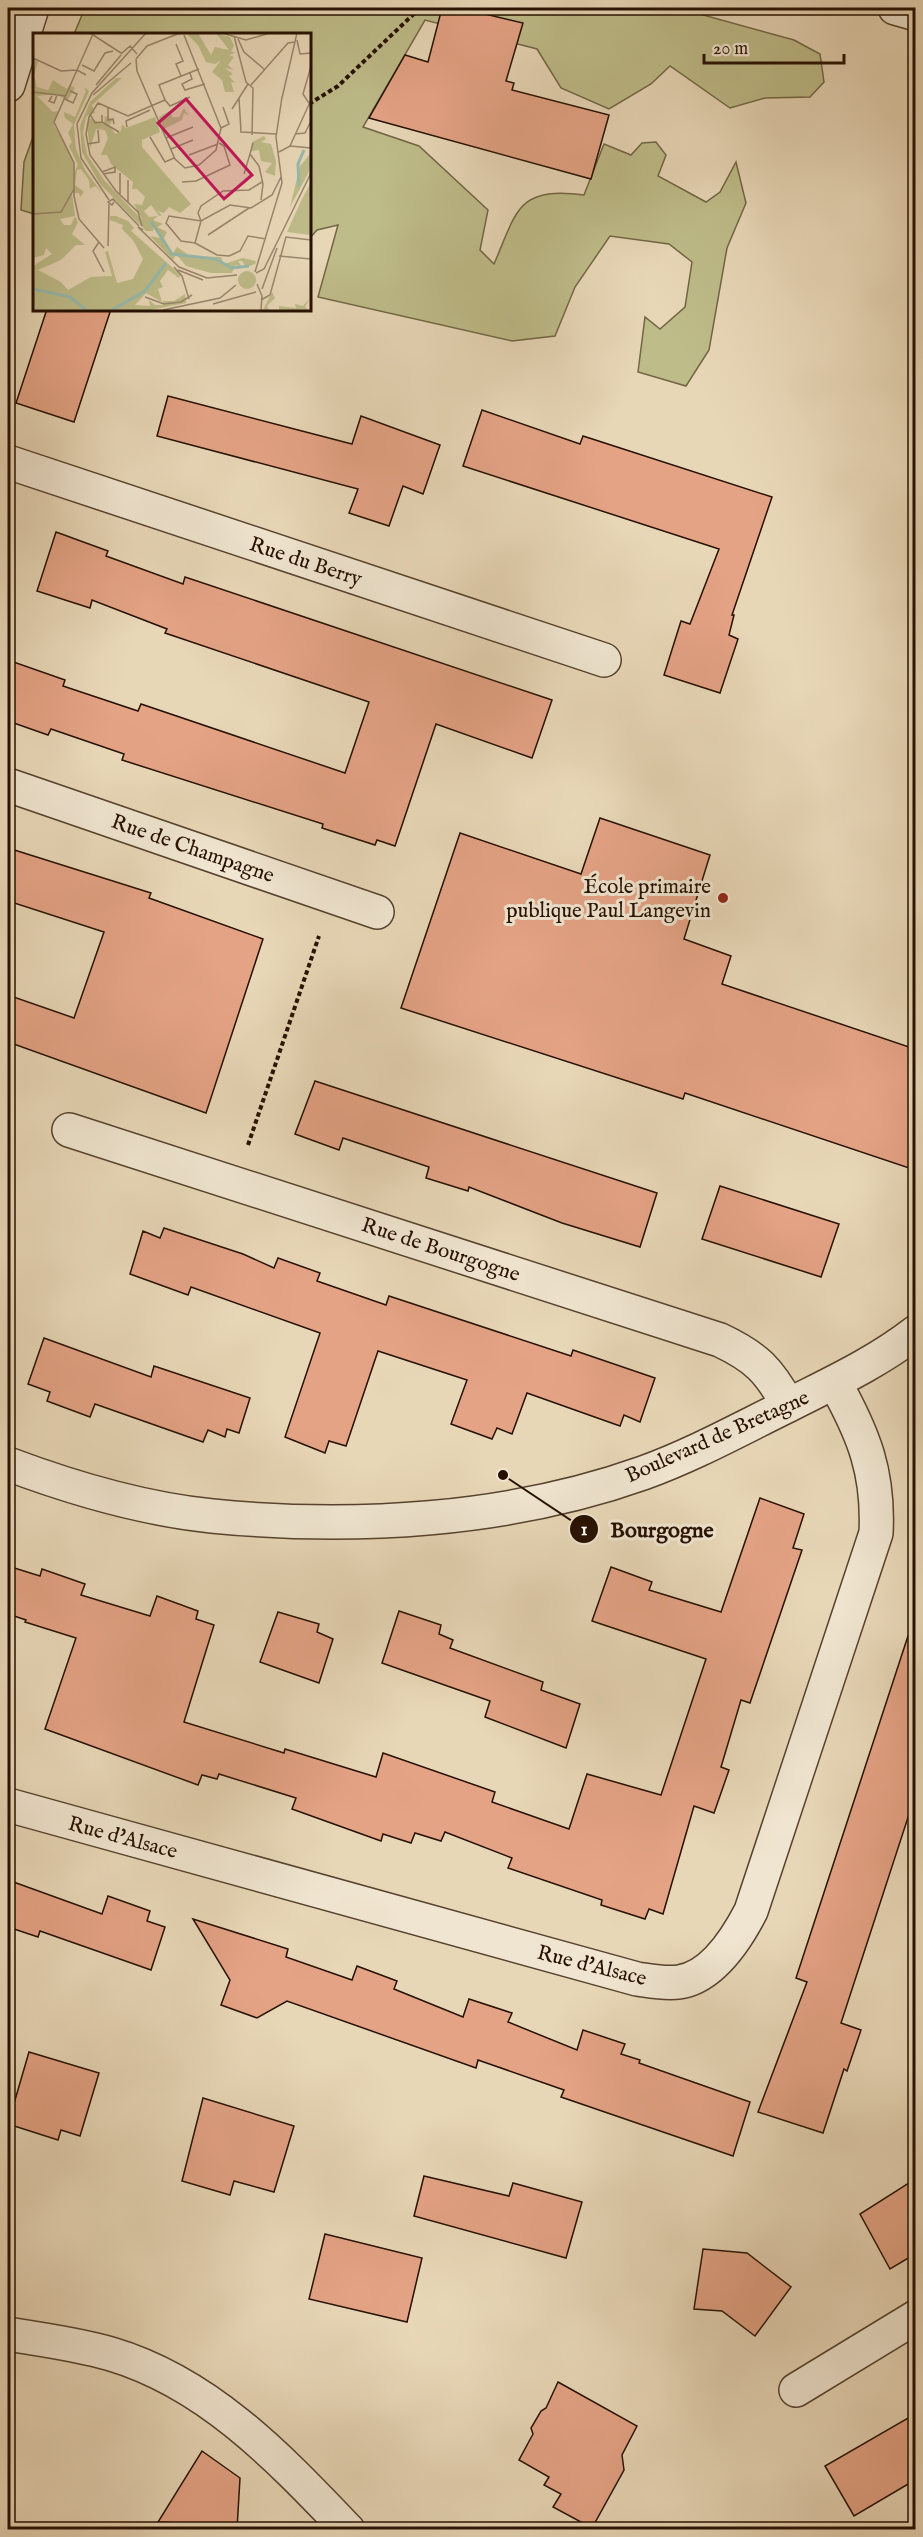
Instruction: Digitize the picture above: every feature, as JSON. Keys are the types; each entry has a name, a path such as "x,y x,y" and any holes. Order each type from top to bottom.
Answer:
{"street":[{"path":"8,85 33,8"},
{"path":"895,8 915,14"},
{"name":"Rue du Berry","path":"8,462 604,660"},
{"name":"Rue de Champagne","path":"8,785 377,912"},
{"name":"Rue de Bourgogne","path":"69,1130 720,1340 746,1352 765,1368 788,1405"},
{"name":"Boulevard de Bretagne","path":"8,1464 87,1490 210,1516 329,1521 424,1517 531,1503 599,1487 645,1472 685,1455 835,1383 878,1359 915,1332"},
{"name":"Rue d'Alsace","path":"8,1805 637,1979 663,1983 682,1982 694,1977 725,1952 738,1936 751,1911 876,1533 876,1488 865,1442 835,1383"},
{"path":"796,2391 915,2317"},
{"path":"8,2334 68,2343 113,2355 187,2388 232,2418 268,2448 348,2529"}],"path":[{"path":"310,103 338,86 420,8"},
{"path":"236,1182 332,896"}],"shaded area":[{"path":"85,8 678,8 794,40 820,54 824,82 810,97 765,98 730,108 670,66 651,84 609,109 561,88 537,49 425,20 363,127 419,146 488,210 480,250 494,264 508,230 522,206 532,199 545,195 562,193 584,195 604,144 631,155 642,143 656,142 666,155 658,176 706,202 720,192 736,162 746,203 727,248 709,350 686,386 638,372 645,317 660,329 685,307 692,262 669,244 610,236 575,287 555,336 512,341 318,297 338,225 317,230 310,238 310,33 74,33"},
{"path":"33,137 33,214 21,210 24,162"}],"building":[{"path":"442,8 460,8 523,23 506,81 514,83 512,90 609,115 591,179 369,118 405,55 428,62"},
{"path":"47,310 111,310 74,422 16,403"},
{"path":"168,396 352,444 361,416 440,445 423,494 403,486 389,526 349,513 358,489 157,436"},
{"path":"482,410 580,444 583,436 772,497 732,615 734,615 729,635 738,639 720,693 664,675 681,621 690,624 719,549 463,466"},
{"path":"56,532 108,551 106,556 183,584 185,577 552,700 532,758 436,724 395,846 377,840 375,845 322,828 323,824 122,760 124,754 51,729 48,735 8,721 8,660 65,680 63,686 138,711 141,704 345,773 369,702 165,633 167,629 92,600 90,608 37,591"},
{"path":"600,818 710,855 684,939 731,956 722,984 915,1049 915,1170 685,1093 683,1099 401,1008 460,833 581,874"},
{"path":"8,848 151,893 149,898 263,939 206,1113 8,1042 8,995 74,1018 104,932 8,901"},
{"path":"315,1081 657,1193 640,1247 562,1223 469,1187 468,1191 426,1178 429,1167 343,1138 339,1150 295,1134"},
{"path":"720,1186 839,1224 821,1277 702,1239"},
{"path":"164,1228 243,1254 274,1268 278,1258 320,1273 317,1281 386,1305 389,1296 571,1356 573,1350 655,1378 640,1422 624,1415 620,1426 527,1393 512,1434 497,1428 492,1439 451,1424 467,1380 378,1351 346,1446 329,1441 325,1453 285,1437 320,1333 191,1287 188,1295 130,1274 143,1231 160,1238"},
{"path":"44,1338 151,1377 154,1366 250,1398 239,1433 227,1429 225,1437 208,1430 203,1442 95,1404 90,1417 47,1401 50,1392 28,1384"},
{"path":"760,1498 804,1514 793,1548 802,1550 750,1703 741,1700 721,1767 729,1770 714,1813 694,1806 663,1914 649,1909 645,1919 601,1905 602,1900 508,1868 512,1858 445,1832 441,1841 415,1833 411,1843 383,1834 381,1841 292,1809 296,1798 219,1774 217,1779 202,1775 198,1785 45,1729 76,1638 25,1622 26,1620 8,1614 8,1566 40,1576 42,1569 85,1584 81,1595 150,1616 157,1596 198,1611 196,1619 214,1625 184,1722 284,1753 285,1749 376,1777 383,1753 495,1792 492,1802 569,1829 587,1774 661,1795 706,1659 592,1621 611,1567 652,1582 649,1590 721,1612"},
{"path":"399,1611 441,1625 439,1634 453,1640 450,1648 543,1682 541,1690 580,1704 566,1748 485,1717 490,1701 382,1663"},
{"path":"278,1612 319,1624 317,1632 333,1639 319,1683 260,1662"},
{"path":"908,1636 915,1638 915,1796 841,2023 861,2030 847,2071 844,2069 823,2133 758,2112 807,1982 796,1978"},
{"path":"8,1880 102,1914 108,1896 150,1911 147,1921 165,1927 151,1970 40,1931 38,1937 8,1927"},
{"path":"193,1919 288,1949 286,1957 352,1980 357,1966 397,1981 394,1989 463,2017 469,1999 512,2013 508,2022 577,2050 583,2030 625,2044 621,2054 640,2060 639,2063 750,2102 733,2156 561,2097 564,2090 478,2060 476,2068 287,2001 257,2018 221,2005 230,1980"},
{"path":"29,2052 99,2073 80,2136 61,2130 58,2140 8,2124"},
{"path":"203,2098 294,2126 274,2192 234,2181 230,2195 182,2181"},
{"path":"424,2176 509,2196 513,2183 582,2202 566,2258 414,2216"},
{"path":"915,2179 915,2254 890,2269 860,2214"},
{"path":"325,2234 422,2258 407,2322 309,2299"},
{"path":"703,2249 747,2253 791,2287 755,2336 722,2311 694,2309"},
{"path":"558,2382 637,2426 622,2455 624,2470 592,2528 553,2507 561,2494 544,2485 549,2477 519,2460 533,2434 531,2428 541,2411 546,2408"},
{"path":"915,2414 915,2480 854,2516 825,2466"},
{"path":"202,2451 240,2478 237,2529 181,2529 181,2523 158,2522"}],"place":[{"name":"École primaire publique Paul Langevin","path":"723,898"},
{"name":"Bourgogne","path":"503,1475"}]}
